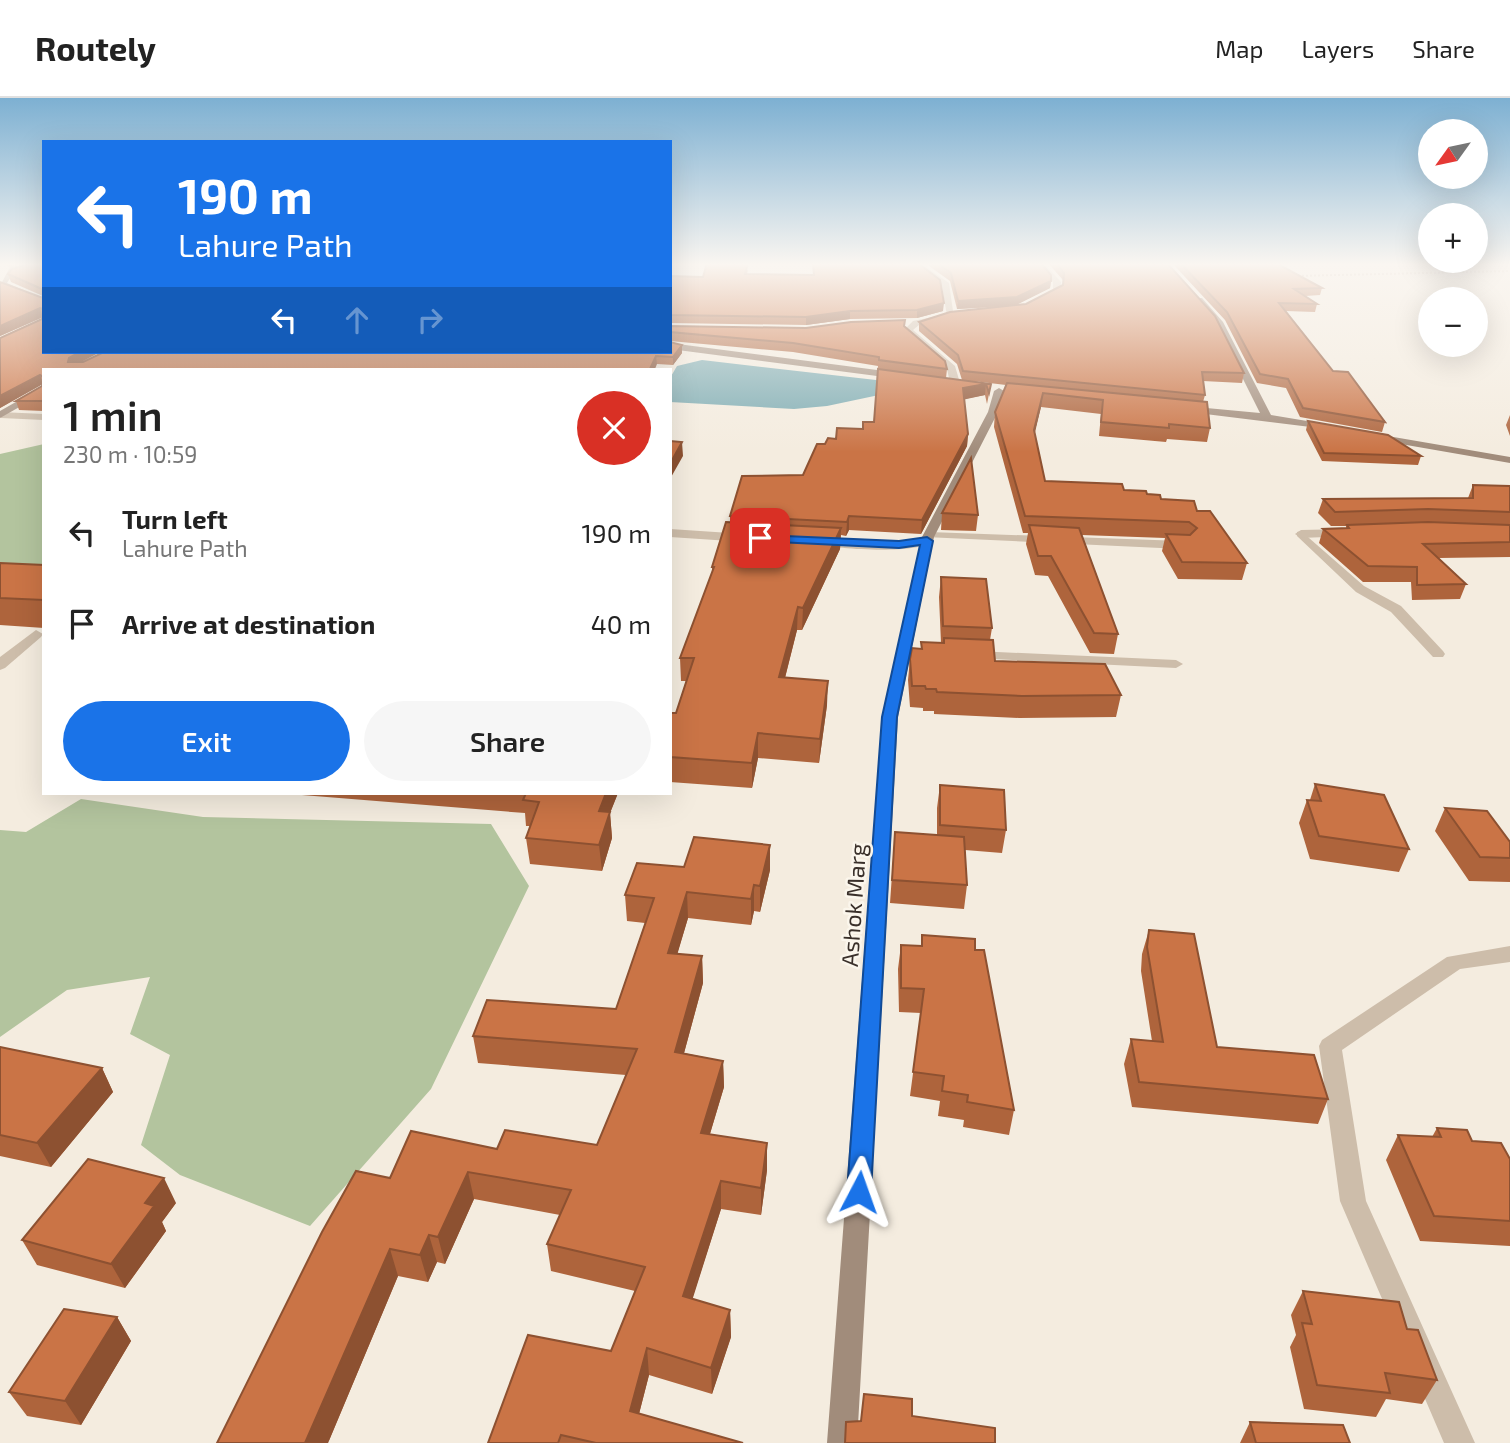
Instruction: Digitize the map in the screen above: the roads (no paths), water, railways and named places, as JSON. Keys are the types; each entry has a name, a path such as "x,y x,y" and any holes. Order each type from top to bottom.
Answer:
{"street":[{"path":"913,326 908,330 952,368 960,384 941,382"},
{"path":"1221,326 1267,417"},
{"path":"672,346 914,378"},
{"path":"0,415 42,390"},
{"name":"Ashok Marg","path":"842,1443 890,717 910,652 928,538 993,412 1000,391"},
{"path":"1173,408 1267,417 1346,431"},
{"path":"0,415 42,417"},
{"path":"1359,434 1510,460"},
{"path":"1301,534 1355,532"},
{"path":"672,533 757,538"},
{"path":"808,541 899,545 928,538"},
{"path":"0,664 36,634"},
{"path":"1460,1443 1353,1201 1330,1046 1455,962 1510,954"}],"lane":[{"path":"1301,534 1360,589 1396,609 1438,654"},
{"path":"928,538 1185,545"},
{"path":"958,654 1176,664"}],"water":[{"path":"702,360 886,383 879,395 827,406 794,409 672,402 672,375 677,366"}]}
